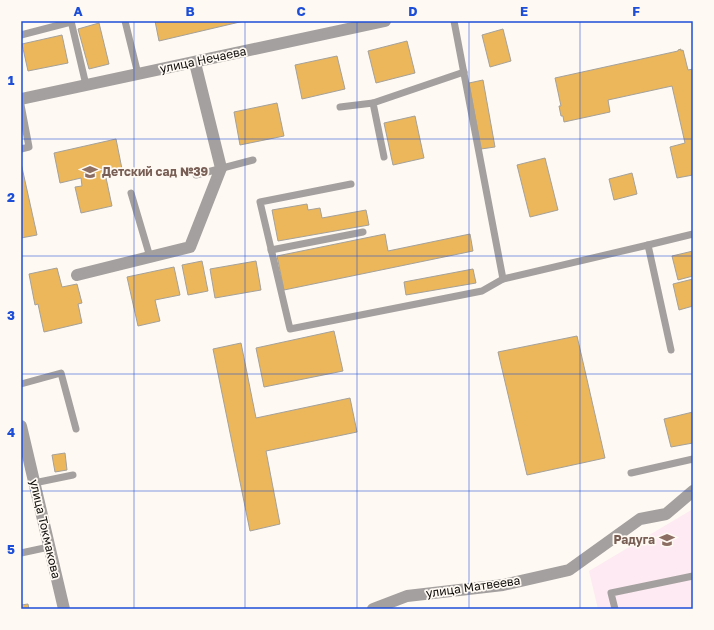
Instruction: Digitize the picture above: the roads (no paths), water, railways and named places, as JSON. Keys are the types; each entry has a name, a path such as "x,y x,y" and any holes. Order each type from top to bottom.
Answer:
{"street":[{"name":"улица Нечаева","path":"21,99 195,62 337,26 386,21"},
{"path":"78,275 190,248 221,168 195,62"},
{"name":"улица Токмакова","path":"21,426 64,609"},
{"name":"улица Матвеева","path":"373,609 407,596 503,585 569,570 640,519 666,514 693,491"}],"lane":[{"path":"21,35 71,21 86,85"},
{"path":"125,21 138,74"},
{"path":"454,21 503,279"},
{"path":"340,107 374,103 464,72"},
{"path":"374,103 384,157"},
{"path":"21,104 29,147 21,149"},
{"path":"196,175 253,160"},
{"path":"351,184 260,202 290,329 482,291 503,279 648,246 693,234"},
{"path":"132,193 150,257"},
{"path":"272,250 363,232"},
{"path":"648,246 671,350"},
{"path":"21,384 61,373 76,429"},
{"path":"631,473 693,459"},
{"path":"34,483 73,475"},
{"path":"21,553 49,547"},
{"path":"615,609 611,593 693,576"}],"place":[{"name":"Детский сад №39","path":"90,172"},
{"name":"Радуга","path":"667,540"}]}
